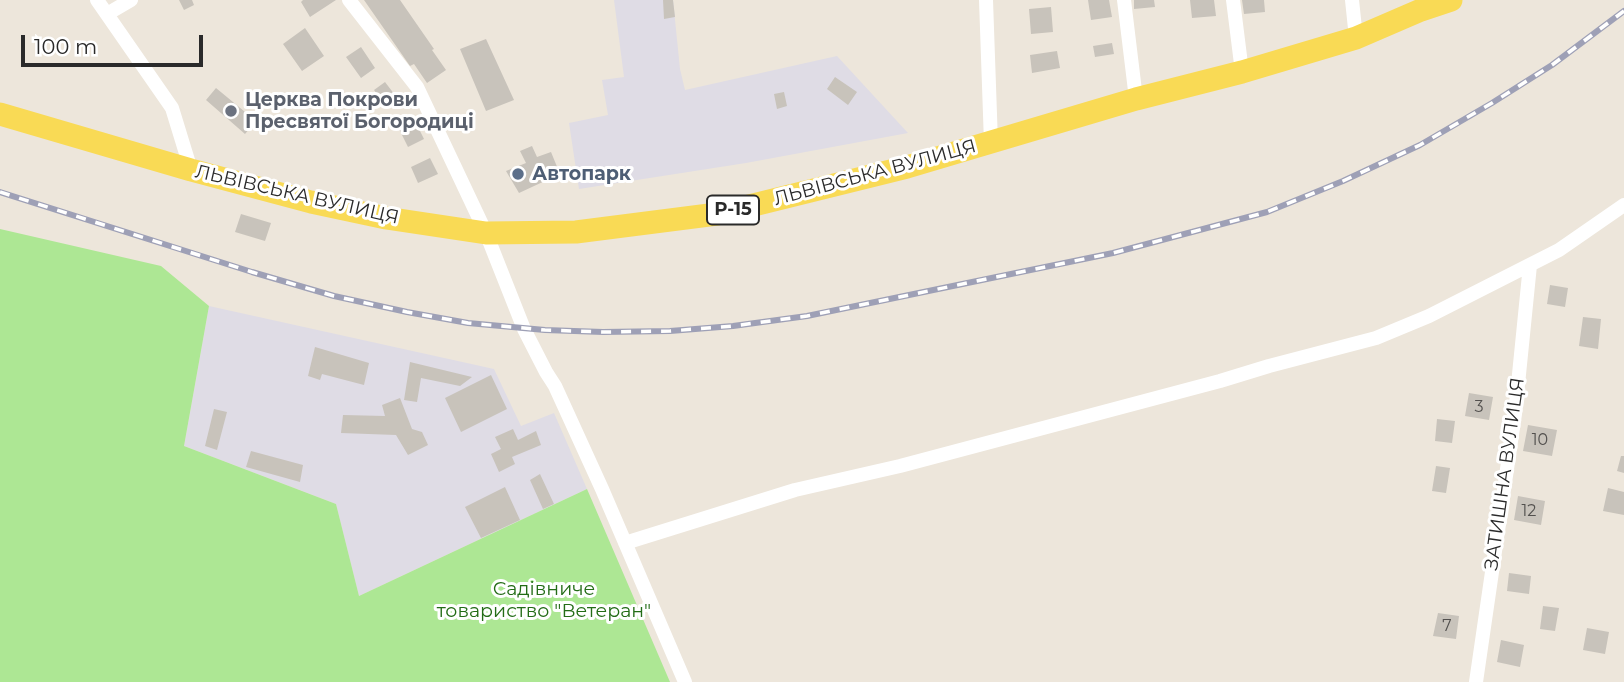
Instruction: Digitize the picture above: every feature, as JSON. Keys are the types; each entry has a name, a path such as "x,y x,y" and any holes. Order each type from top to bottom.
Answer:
{"main road":[{"name":"ЛЬВІВСЬКА ВУЛИЦЯ","path":"0,114 191,170 386,218 486,233 576,232 717,214 907,167 1136,99 1356,38 1451,0"}],"street":[{"path":"97,0 173,108 191,170"},
{"path":"107,14 131,0"},
{"path":"349,0 417,87 486,233 524,329 555,386 685,682"},
{"path":"986,0 991,143"},
{"path":"1124,0 1136,99"},
{"path":"1233,0 1241,72"},
{"path":"1352,0 1356,38"},
{"path":"625,543 794,491 900,466 1376,338 1429,316 1559,250 1624,205"},
{"name":"ЗАТИШНА ВУЛИЦЯ","path":"1476,682 1515,414 1530,265"}],"shaded area":[{"path":"614,0 673,0 680,69 685,90 837,56 908,133 746,163 579,189 569,123 608,115 602,80 624,77"},
{"path":"209,306 494,369 521,426 554,413 587,489 359,596 336,504 184,446"}],"green space":[{"name":"Садівниче товариство \"Ветеран\"","path":"0,229 161,266 209,306 184,446 336,504 359,596 587,489 670,682 0,682"}],"building":[{"path":"179,0 192,0 194,5 184,10"},
{"path":"336,0 310,17 301,2"},
{"path":"364,0 400,0 446,70 427,83 414,64 410,66"},
{"path":"663,0 673,0 675,17 664,19"},
{"path":"1088,0 1109,0 1112,17 1091,20"},
{"path":"1134,0 1154,0 1155,7 1134,9"},
{"path":"1190,0 1214,0 1216,16 1192,18"},
{"path":"1242,0 1264,0 1265,12 1244,14"},
{"path":"1051,7 1053,32 1031,34 1029,9"},
{"path":"305,28 324,56 302,71 283,44"},
{"path":"486,39 514,100 486,111 460,49"},
{"path":"1112,43 1114,54 1095,57 1093,46"},
{"path":"361,47 375,68 361,78 346,57"},
{"path":"1057,51 1060,68 1032,73 1030,55"},
{"path":"835,77 857,92 848,105 827,89"},
{"path":"385,82 398,99 387,108 374,90"},
{"name":"Церква Покрови Пресвятої Богородиці","path":"216,88 256,121 245,134 206,100"},
{"path":"784,92 787,106 777,109 774,94"},
{"path":"415,121 424,139 408,147 399,129"},
{"path":"532,146 537,157 551,152 560,174 519,193 506,171 526,163 520,151"},
{"path":"430,158 438,174 418,183 411,167"},
{"path":"241,214 271,223 265,241 235,232"},
{"path":"1550,285 1568,288 1565,307 1547,304"},
{"path":"1583,317 1601,319 1598,349 1579,346"},
{"path":"315,347 369,363 364,385 322,374 320,380 308,376"},
{"path":"410,362 472,377 460,386 421,378 417,402 404,400"},
{"path":"491,375 507,409 461,432 445,398"},
{"path":"1469,393 1493,397 1489,420 1465,416"},
{"path":"400,398 412,429 422,432 428,445 408,455 396,435 341,433 343,415 385,416 382,405"},
{"path":"214,409 227,412 217,450 205,446"},
{"path":"1437,419 1455,421 1452,443 1435,441"},
{"path":"1528,425 1557,430 1552,456 1523,451"},
{"path":"513,429 518,440 536,431 541,445 512,457 515,464 499,472 491,454 501,449 495,437"},
{"path":"251,451 303,465 300,482 246,467"},
{"path":"1621,456 1624,456 1624,473 1617,471"},
{"path":"1436,466 1450,468 1446,493 1432,491"},
{"path":"540,474 554,504 543,509 530,480"},
{"path":"505,487 520,520 481,538 465,507"},
{"path":"1608,488 1624,492 1624,515 1603,511"},
{"path":"1518,496 1545,501 1541,525 1514,520"},
{"path":"1509,573 1531,576 1529,594 1507,591"},
{"path":"1543,606 1559,608 1555,631 1540,629"},
{"path":"1438,613 1459,616 1456,639 1433,636"},
{"path":"1587,628 1609,632 1605,654 1583,650"},
{"path":"1501,640 1524,645 1520,667 1497,662"}],"railway":[{"path":"0,192 252,272 334,296 407,312 468,323 545,330 670,331 733,326 807,316 1113,253 1267,212 1420,145 1552,65 1624,11"}],"place":[{"name":"Церква Покрови Пресвятої Богородиці","path":"231,111"},
{"name":"Автопарк","path":"518,174"}]}
